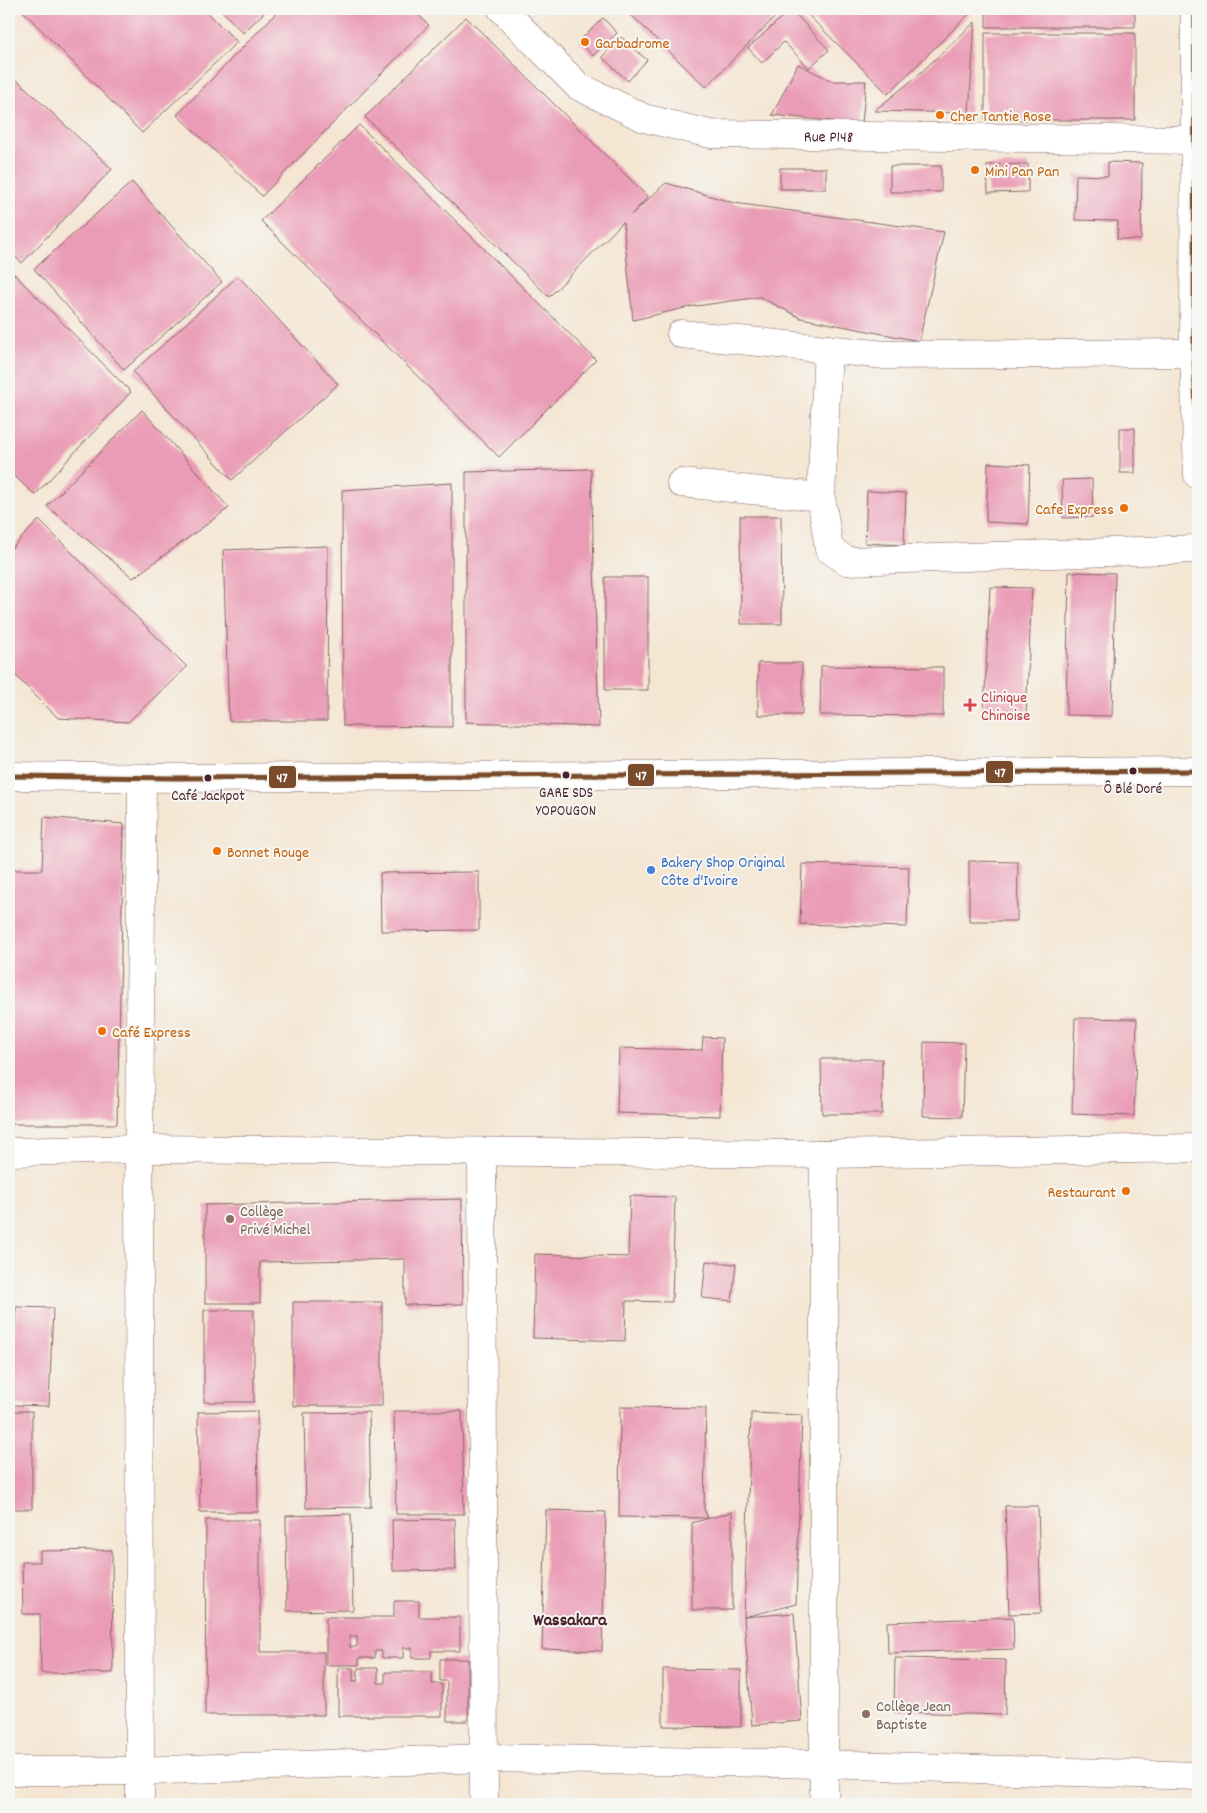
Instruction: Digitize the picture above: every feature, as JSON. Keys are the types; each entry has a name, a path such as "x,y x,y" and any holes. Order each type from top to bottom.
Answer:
{"street":[{"name":"Rue P148","path":"502,9 578,86 644,118 710,134 1194,140"},
{"path":"1195,9 1194,140 1198,474"},
{"path":"681,334 885,355 1196,354"},
{"path":"828,349 821,497 829,549 847,561 1198,549"},
{"path":"681,483 821,497"},
{"path":"9,776 142,778 1198,771"},
{"path":"140,1804 139,1149 142,778"},
{"path":"9,1152 139,1149 824,1154 1198,1148"},
{"path":"482,1152 484,1804"},
{"path":"824,1154 824,1804"},
{"path":"9,1771 139,1771 484,1758 823,1764 1198,1776"}],"building":[{"path":"21,9 204,9 237,42 142,133"},
{"path":"220,9 268,9 243,33"},
{"path":"280,9 412,9 429,25 262,196 177,115"},
{"path":"625,9 783,9 706,87"},
{"path":"791,9 829,50 809,68 784,42 762,63 748,48"},
{"path":"802,9 974,9 888,94"},
{"path":"986,9 1135,9 1135,27 986,27"},
{"path":"466,17 648,197 631,215 666,183 734,203 944,232 919,341 801,318 760,297 689,307 633,320 623,222 549,297 365,117"},
{"path":"603,18 617,33 593,56 579,41"},
{"path":"975,22 969,113 874,111 916,77"},
{"path":"985,33 1135,33 1135,120 985,120"},
{"path":"621,37 647,60 628,81 602,57"},
{"path":"798,64 832,81 866,81 862,124 772,115"},
{"path":"17,80 112,169 22,263 9,251 9,89"},
{"path":"359,125 596,360 499,457 261,221"},
{"path":"1108,162 1142,163 1141,240 1117,239 1118,221 1075,220 1076,175 1108,176"},
{"path":"1028,164 1028,192 988,193 987,165"},
{"path":"890,166 941,166 941,192 890,192"},
{"path":"780,168 826,168 826,189 780,189"},
{"path":"132,182 222,282 124,370 34,269"},
{"path":"13,273 131,392 35,495 9,471 9,276"},
{"path":"238,276 338,384 232,480 133,372"},
{"path":"142,410 229,508 133,578 47,506"},
{"path":"1120,428 1135,428 1135,473 1120,473"},
{"path":"988,463 1030,465 1028,524 986,522"},
{"path":"591,469 599,727 466,722 466,472"},
{"path":"1092,479 1093,517 1063,518 1062,480"},
{"path":"452,483 452,727 343,726 342,490"},
{"path":"867,491 906,493 904,545 865,543"},
{"path":"740,516 781,516 782,624 741,624"},
{"path":"39,520 187,667 128,722 58,718 9,669 9,551"},
{"path":"328,546 327,721 229,721 223,550"},
{"path":"1069,572 1115,573 1112,716 1066,715"},
{"path":"605,577 648,577 648,690 605,690"},
{"path":"990,587 1032,588 1026,715 984,712"},
{"path":"758,663 802,663 802,715 758,715"},
{"path":"821,666 943,667 943,716 820,715"},
{"path":"44,817 124,824 117,1124 9,1124 9,870 42,870"},
{"path":"969,861 1018,862 1017,921 969,921"},
{"path":"802,864 909,867 907,927 800,924"},
{"path":"479,872 479,930 381,931 380,873"},
{"path":"1075,1018 1137,1019 1134,1116 1072,1114"},
{"path":"703,1037 722,1038 720,1116 617,1113 619,1048 702,1050"},
{"path":"924,1042 964,1043 962,1117 923,1116"},
{"path":"821,1059 882,1059 882,1114 822,1114"},
{"path":"630,1196 675,1197 672,1302 626,1301 625,1341 533,1338 535,1254 628,1257"},
{"path":"462,1199 463,1304 405,1305 405,1259 260,1262 260,1303 205,1303 205,1205"},
{"path":"706,1261 736,1264 732,1301 702,1298"},
{"path":"293,1302 382,1302 382,1406 293,1406"},
{"path":"16,1307 53,1308 49,1406 12,1405"},
{"path":"204,1310 254,1310 254,1402 204,1402"},
{"path":"620,1407 706,1408 704,1509 708,1518 619,1517"},
{"path":"9,1411 32,1411 32,1509 9,1509"},
{"path":"257,1411 258,1512 200,1512 198,1412"},
{"path":"394,1411 462,1411 464,1514 396,1514"},
{"path":"369,1412 371,1507 306,1508 304,1413"},
{"path":"751,1413 802,1415 796,1604 744,1617"},
{"path":"1005,1506 1038,1506 1041,1613 1009,1614"},
{"path":"546,1510 606,1512 602,1651 542,1649"},
{"path":"732,1512 732,1610 692,1610 692,1523"},
{"path":"351,1514 353,1610 287,1611 286,1516"},
{"path":"455,1519 456,1570 393,1571 392,1520"},
{"path":"206,1520 260,1520 260,1652 324,1652 324,1715 205,1715"},
{"path":"112,1550 113,1673 41,1673 40,1614 23,1614 22,1562 40,1562 40,1551"},
{"path":"394,1601 419,1601 419,1617 460,1617 460,1651 431,1651 431,1658 412,1658 412,1648 403,1648 403,1658 382,1658 382,1651 375,1651 375,1658 359,1658 359,1665 326,1665 326,1617 394,1617","holes":["350,1636 357,1636 357,1647 350,1647"]},
{"path":"794,1613 802,1721 752,1725 744,1617"},
{"path":"1013,1617 1014,1649 888,1653 887,1622"},
{"path":"895,1658 1006,1660 1005,1715 894,1712"},
{"path":"440,1659 468,1659 468,1721 447,1721 447,1681 440,1681"},
{"path":"338,1668 353,1668 353,1681 358,1681 358,1668 378,1668 378,1683 385,1683 385,1672 432,1672 432,1684 442,1684 442,1716 338,1716"},
{"path":"663,1669 741,1670 741,1727 663,1726"}],"transit line":[{"name":"47","path":"1195,9 1194,353 1198,475"},
{"name":"47","path":"9,776 176,778 1198,771"}],"place":[{"name":"Garbadrome","path":"585,42"},
{"name":"Cher Tantie Rose","path":"940,115"},
{"name":"Mini Pan Pan","path":"975,170"},
{"name":"Cafe Express","path":"1124,508"},
{"name":"Clinique Chinoise","path":"970,705"},
{"name":"Ô Blé Doré","path":"1133,771"},
{"name":"GARE SDS YOPOUGON","path":"566,775"},
{"name":"Café Jackpot","path":"208,778"},
{"name":"Bonnet Rouge","path":"217,851"},
{"name":"Bakery Shop Original Côte d'Ivoire","path":"651,870"},
{"name":"Café Express","path":"102,1031"},
{"name":"Restaurant","path":"1126,1191"},
{"name":"Collège Privé Michel","path":"230,1219"},
{"name":"Collège Jean Baptiste","path":"866,1714"}],"district":[{"name":"Wassakara","path":"570,1619"}]}
